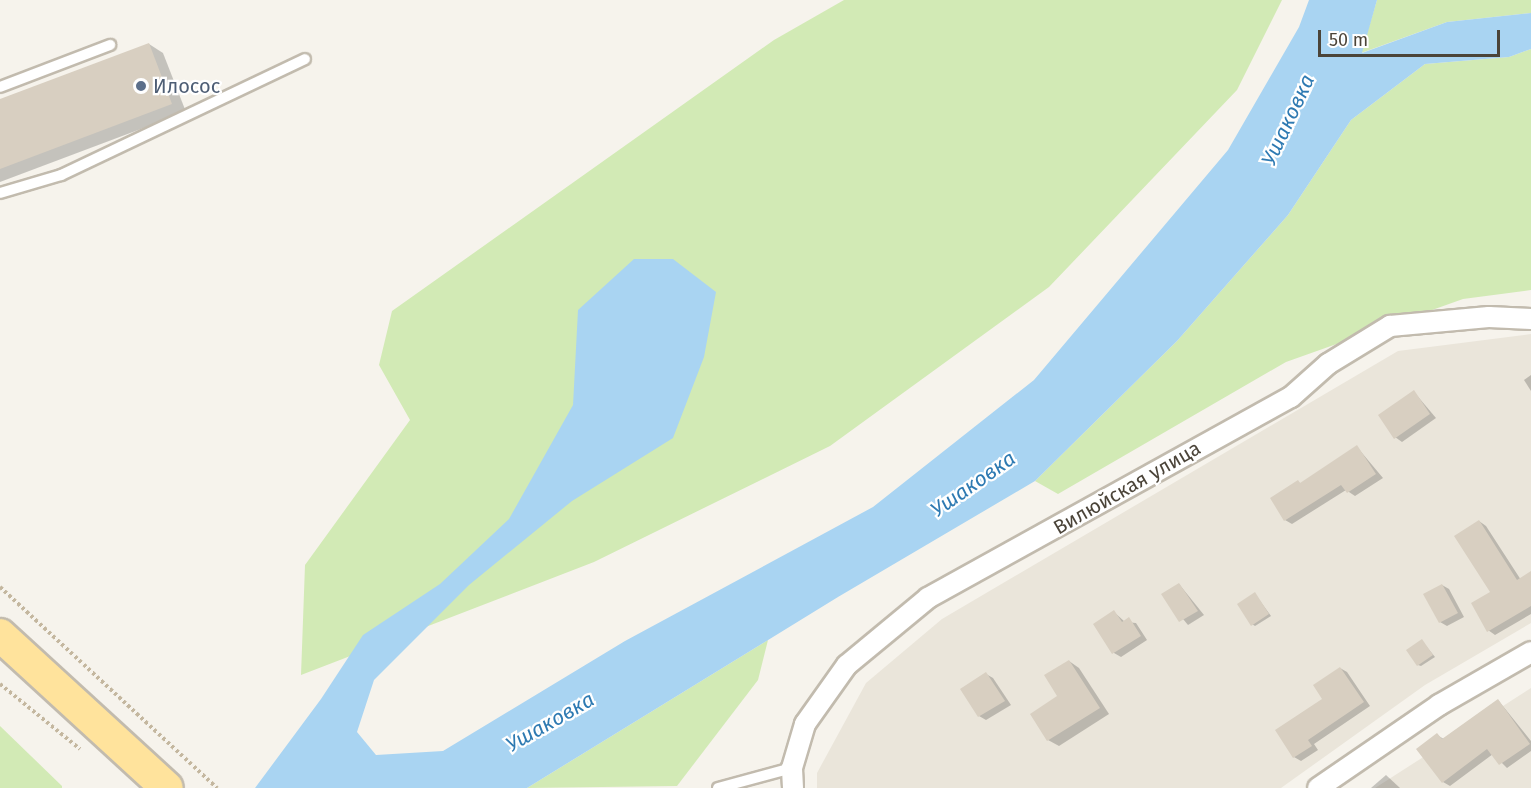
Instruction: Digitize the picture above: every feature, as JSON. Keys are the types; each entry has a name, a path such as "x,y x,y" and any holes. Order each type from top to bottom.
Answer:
{"main road":[{"path":"0,635 167,788"}],"street":[{"name":"Вилюйская улица","path":"792,778 805,724 847,665 928,598 1291,397 1328,364 1390,326 1489,317 1531,319"},
{"path":"1318,788 1439,705 1531,652"}],"lane":[{"path":"0,87 110,45"},
{"path":"0,193 61,175 305,59"},
{"path":"718,788 792,778"}],"path":[{"path":"0,587 217,788"},
{"path":"0,684 84,752"}],"shaded area":[{"path":"1531,334 1531,623 1425,685 1281,788 817,788 817,773 866,683 942,619 1398,351"},
{"path":"1531,688 1531,788 1375,788"}],"green space":[{"path":"844,0 1282,0 1237,90 1049,287 830,446 594,562 301,675 305,565 410,420 379,365 392,311 774,40"},
{"path":"1377,0 1531,0 1531,13 1447,22 1361,53"},
{"path":"1531,49 1531,290 1463,299 1286,362 1058,494 1035,481 1177,341 1288,215 1351,120 1425,64 1509,57"},
{"path":"768,640 758,680 677,786 527,788"},
{"path":"0,726 62,786 62,788 0,788"}],"water":[{"name":"Ушаковка","path":"1309,0 1377,0 1362,53 1447,22 1531,13 1531,49 1509,57 1425,64 1351,120 1288,215 1177,341 1035,481 838,597 527,788 255,788 321,699 363,635 440,584 509,519 573,405 578,310 634,259 673,259 716,292 704,357 673,438 572,501 469,585 374,680 357,732 376,755 443,751 625,641 873,507 1034,380 1228,150 1299,27"}],"building":[{"path":"149,43 172,104 0,169 0,99"},
{"path":"1414,390 1430,414 1394,439 1378,415"},
{"path":"1357,445 1376,474 1347,493 1341,485 1284,521 1270,498 1298,480 1300,483"},
{"path":"1479,520 1517,580 1531,571 1531,606 1487,632 1471,603 1490,592 1454,536"},
{"path":"1179,583 1198,611 1179,622 1161,594"},
{"path":"1442,584 1458,613 1439,623 1423,594"},
{"path":"1255,592 1269,614 1251,626 1237,604"},
{"path":"1114,610 1122,622 1129,617 1141,636 1112,654 1093,624"},
{"path":"1422,639 1433,655 1417,666 1406,650"},
{"path":"1069,660 1100,708 1047,741 1030,714 1057,696 1044,675"},
{"path":"1340,667 1364,702 1308,740 1312,746 1293,758 1275,730 1322,699 1313,685"},
{"path":"986,672 1005,701 978,717 960,689"},
{"path":"1498,699 1530,744 1499,765 1487,749 1442,783 1416,749 1437,733 1442,739"}],"place":[{"name":"Илосос","path":"141,86"}]}
